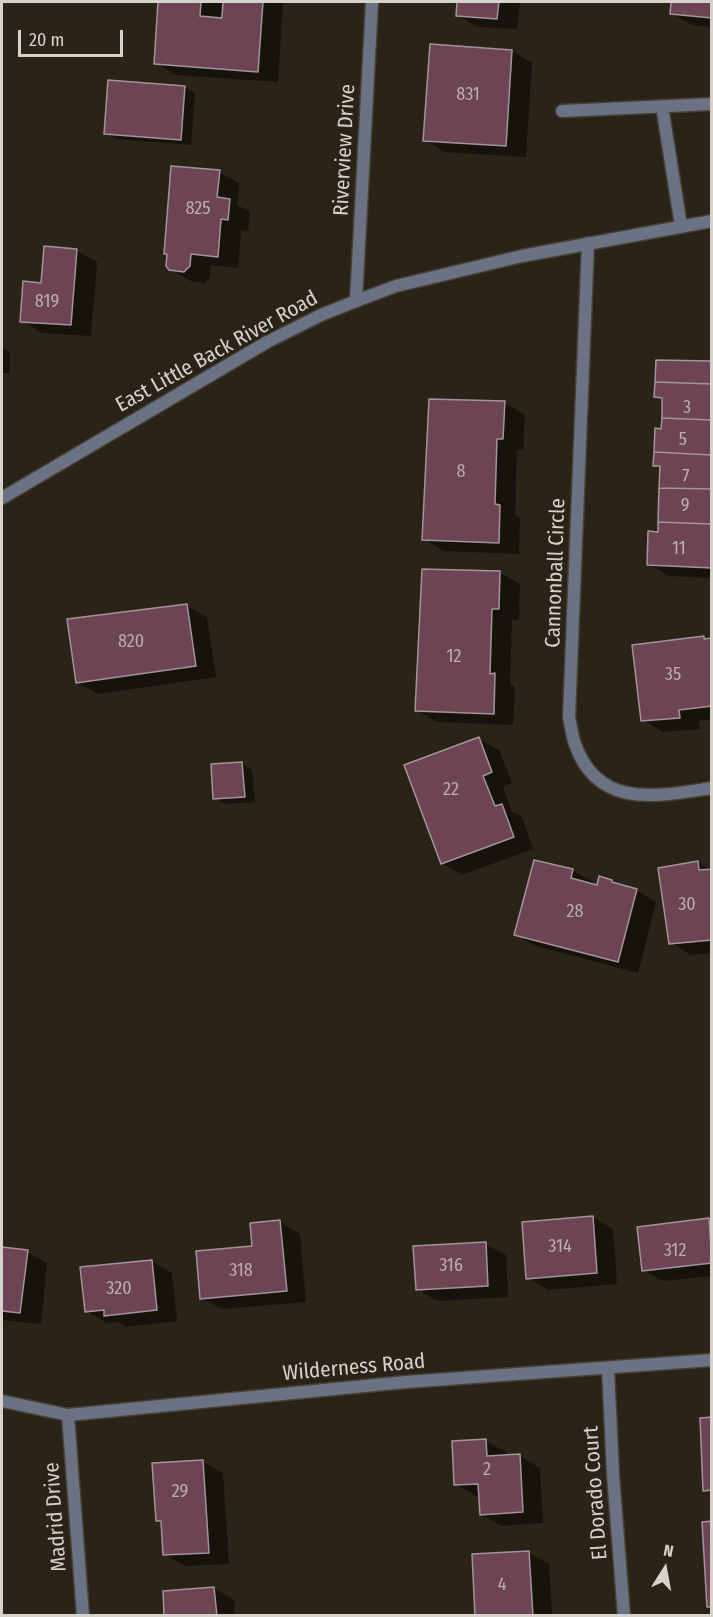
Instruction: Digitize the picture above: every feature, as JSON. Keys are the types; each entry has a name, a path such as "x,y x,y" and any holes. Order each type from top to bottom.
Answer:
{"street":[{"name":"Riverview Drive","path":"356,300 372,2"},
{"path":"562,111 711,104"},
{"path":"662,106 681,226"},
{"name":"East Little Back River Road","path":"2,498 267,342 356,300 396,286 442,274 588,243 711,221"},
{"name":"Cannonball Circle","path":"588,243 570,717 575,744 587,767 603,783 625,793 654,796 711,788"},
{"name":"Wilderness Road","path":"2,1401 68,1415 406,1382 711,1360"},
{"name":"El Dorado Court","path":"608,1368 613,1474 624,1616"},
{"name":"Madrid Drive","path":"68,1415 83,1616"}],"building":[{"path":"158,2 201,2 200,16 222,18 223,2 263,2 258,72 154,64"},
{"path":"457,2 499,2 497,19 456,16"},
{"path":"671,2 712,2 712,18 670,14"},
{"path":"430,44 512,50 506,146 423,141"},
{"path":"108,80 185,86 181,140 104,134"},
{"path":"171,166 220,170 217,197 230,199 228,220 221,219 218,257 191,254 190,266 184,272 169,270 166,266 167,254 164,254"},
{"path":"44,246 77,249 71,325 20,322 23,281 41,283"},
{"path":"656,360 712,361 712,384 655,382"},
{"path":"655,382 712,384 712,420 662,418 662,398 654,397"},
{"path":"429,399 505,401 503,439 497,439 495,504 500,505 499,543 422,540"},
{"path":"662,418 712,420 712,455 654,452 655,428 661,429"},
{"path":"654,452 712,455 712,489 659,488 660,466 653,466"},
{"path":"659,488 712,489 712,524 658,522"},
{"path":"658,522 712,524 712,568 647,565 648,531 658,532"},
{"path":"422,569 500,571 499,609 492,609 490,674 495,673 494,714 415,711"},
{"path":"187,604 196,666 76,683 67,619"},
{"path":"704,636 704,639 712,638 712,706 679,710 680,718 641,721 632,645"},
{"path":"479,737 492,772 483,776 495,806 502,804 514,837 441,864 404,765"},
{"path":"242,762 245,797 213,799 211,764"},
{"path":"534,860 573,869 571,878 597,885 599,876 637,889 618,962 514,935"},
{"path":"698,861 699,870 712,869 712,940 669,944 658,868"},
{"path":"593,1216 597,1273 526,1279 522,1222"},
{"path":"709,1218 712,1263 642,1271 637,1227"},
{"path":"280,1220 287,1291 200,1299 196,1251 252,1246 250,1223"},
{"path":"486,1242 488,1286 416,1290 413,1246"},
{"path":"2,1247 28,1250 20,1313 2,1311"},
{"path":"152,1260 157,1310 104,1316 104,1310 85,1312 80,1267"},
{"path":"712,1417 712,1490 703,1491 700,1418"},
{"path":"486,1439 487,1456 520,1454 523,1512 480,1515 478,1484 454,1485 452,1441"},
{"path":"203,1460 209,1553 163,1555 161,1521 156,1521 152,1463"},
{"path":"712,1521 712,1607 707,1607 702,1522"},
{"path":"529,1551 533,1616 475,1616 472,1554"},
{"path":"214,1587 217,1616 164,1616 163,1591"}]}
